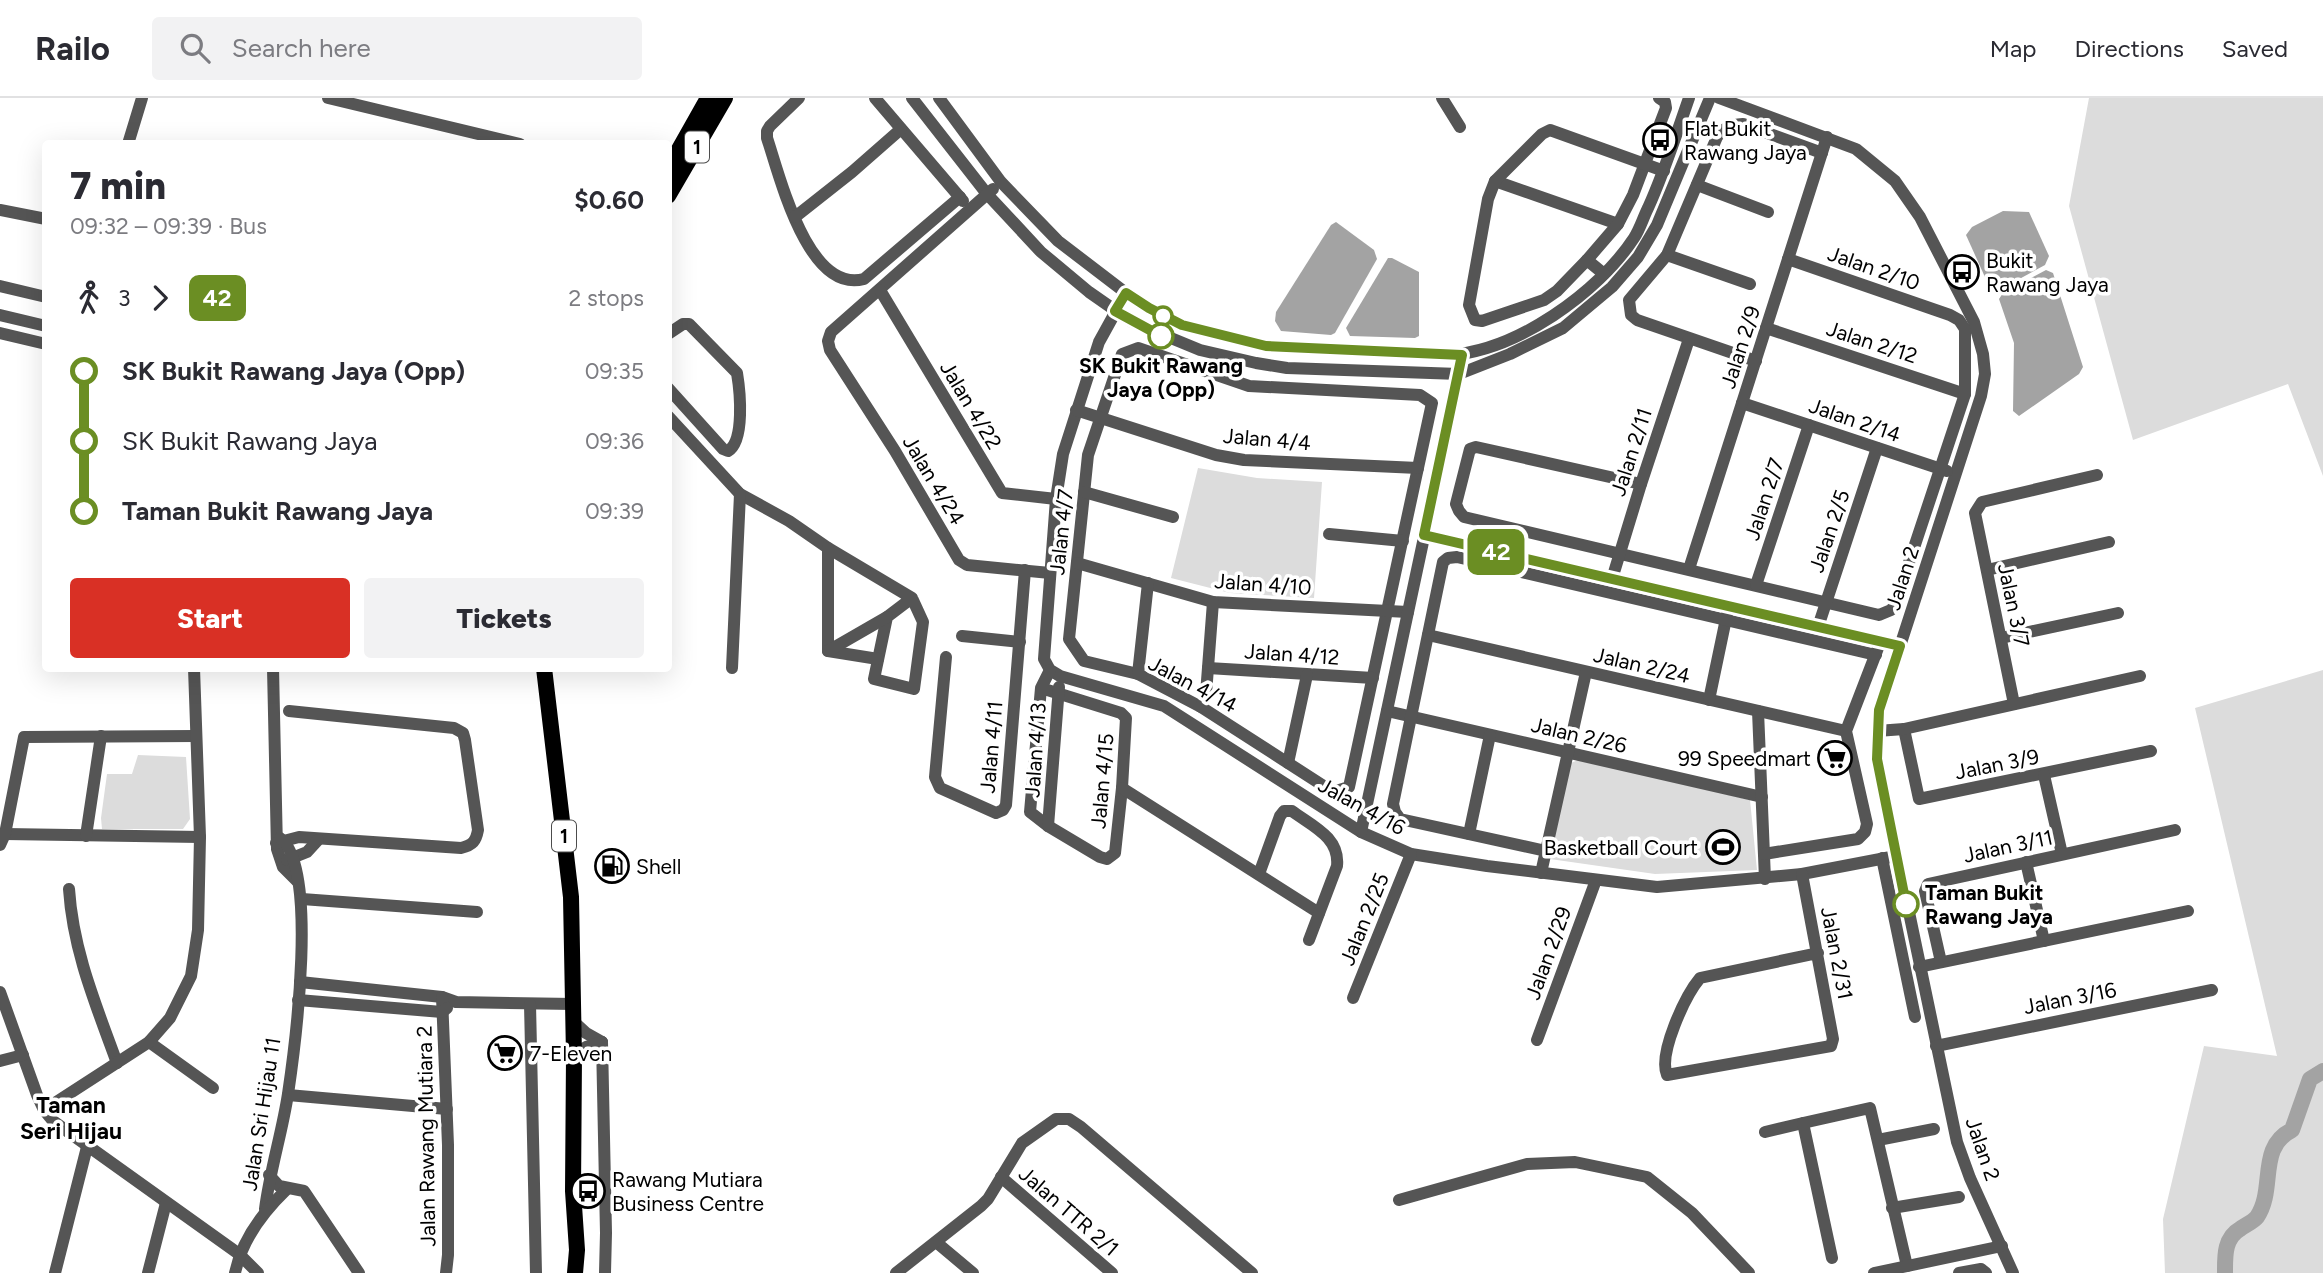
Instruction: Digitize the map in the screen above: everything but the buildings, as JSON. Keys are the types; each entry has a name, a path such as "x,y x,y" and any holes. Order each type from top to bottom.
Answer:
{"main road":[{"name":"1","path":"674,152 708,98"},
{"name":"1","path":"672,189 725,98"},
{"name":"1","path":"544,672 571,897 574,1022 573,1191 577,1250 575,1273"}],"street":[{"path":"129,140 142,98"},
{"path":"328,98 503,140"},
{"path":"799,98 770,125 766,135 811,252 831,274 855,281 864,279 960,197"},
{"path":"874,98 970,209"},
{"path":"939,98 1001,182 1058,241 1126,293 1182,325 1266,346 1462,355 1523,333 1561,312 1604,274 1634,237 1664,170 1689,98"},
{"path":"1441,98 1460,127"},
{"path":"1659,98 1666,108 1645,163 1618,224 1557,291 1544,300 1482,321 1475,320 1469,305 1488,199 1495,181 1542,134 1550,130 1645,163 1664,170"},
{"path":"915,101 987,194 1041,252 1115,311 1153,332 1200,350 1287,368 1459,374 1510,354 1563,328 1612,287 1638,257 1657,225 1710,98"},
{"name":"Jalan 2","path":"1719,98 1828,137 1856,149 1877,164 1909,199 1954,281 1977,331 1983,354 1985,373 1981,396 1879,710 1877,759 1957,1142 1970,1178 2013,1273"},
{"path":"1756,361 1637,320 1628,308 1632,294 1667,255 1722,130 1743,124 1822,153"},
{"path":"795,216 852,172 901,129"},
{"name":"Jalan 2/9","path":"1689,569 1828,137"},
{"path":"1495,181 1618,224"},
{"path":"880,290 1001,182"},
{"path":"1697,185 1768,212"},
{"path":"0,211 42,218"},
{"path":"1667,255 1750,284"},
{"name":"Jalan 2/10","path":"1641,484 1476,447 1470,449 1456,504 1464,517 1879,615 1891,610 1895,605 1965,394 1965,329 1956,318 1788,259"},
{"path":"1587,260 1604,274"},
{"path":"0,286 42,296"},
{"name":"Jalan 4/24","path":"880,290 831,332 828,341 830,350 895,451 959,560 967,565 1050,573"},
{"name":"Jalan 4/22","path":"880,290 1002,493 1056,499"},
{"path":"1048,826 1030,812 1041,688 1055,673 1044,659 1056,499 1063,453 1076,411 1100,342 1126,293"},
{"path":"0,316 40,325 30,340"},
{"path":"672,331 688,324 737,373 739,439 733,448 728,451 723,449 672,393"},
{"name":"Jalan 2/12","path":"1766,328 1965,394"},
{"path":"0,333 42,343"},
{"name":"Jalan 2/11","path":"1612,579 1689,339"},
{"name":"Jalan 4/7","path":"1076,650 1069,639 1088,455 1122,354 1138,348 1249,386 1420,395 1432,403 1419,468"},
{"path":"1361,832 1462,355"},
{"path":"672,409 679,401"},
{"name":"Jalan 2/14","path":"1742,403 1956,474"},
{"name":"Jalan 4/4","path":"1076,411 1216,455 1244,460 1419,468"},
{"path":"672,418 740,494 789,521 828,548 912,598 923,622 914,689 874,679 887,617"},
{"name":"Jalan 2/7","path":"1756,585 1809,425"},
{"name":"Jalan 2/5","path":"1818,627 1877,448"},
{"path":"1373,678 1419,468"},
{"name":"Jalan 3/7","path":"2014,704 1975,513 1982,502 2097,475"},
{"path":"1084,492 1173,517"},
{"path":"732,668 740,494"},
{"path":"1329,534 1403,541"},
{"path":"1424,535 1900,646"},
{"path":"1987,570 2109,542"},
{"path":"828,548 828,651"},
{"path":"1546,851 1400,819 1395,812 1393,804 1443,562 1448,558 1457,557 1876,655"},
{"name":"Jalan 4/10","path":"1077,563 1213,602 1408,612"},
{"name":"Jalan 4/11","path":"946,656 935,777 940,788 996,813 1003,810 1006,804 1025,570"},
{"path":"1138,674 1148,583"},
{"path":"828,651 887,617 912,598"},
{"path":"1199,728 1205,709 1213,602"},
{"path":"1709,700 1729,606"},
{"path":"2001,638 2118,613"},
{"name":"Jalan 2/24","path":"1428,635 1846,731"},
{"path":"962,636 1020,642"},
{"path":"1764,854 1858,839 1865,832 1867,824 1846,731 1880,641"},
{"name":"Jalan 4/14","path":"1076,650 1084,661 1138,674 1205,709 1333,792 1349,787 1373,678"},
{"path":"828,651 878,659"},
{"name":"Jalan 4/12","path":"1208,668 1373,678"},
{"path":"44,1110 149,1042 170,1018 191,976 198,930 200,837 194,672"},
{"path":"273,672 280,862 297,881"},
{"path":"1541,873 1586,672"},
{"name":"Jalan 4/13","path":"1048,826 1058,693 1055,673"},
{"name":"Jalan 4/16","path":"1055,673 1164,706 1361,832 1410,854 1657,887 1765,879 1896,856"},
{"path":"1288,763 1307,675"},
{"path":"1877,731 1904,729 2140,676"},
{"name":"Jalan 4/15","path":"1041,688 1125,716 1122,788 1115,853 1107,859 1100,857 1048,826"},
{"path":"279,840 299,837 461,848 470,846 477,840 478,830 466,740 460,731 289,710"},
{"name":"Jalan 2/26","path":"1387,711 1762,797"},
{"path":"1758,711 1765,879"},
{"name":"Jalan 3/9","path":"1904,729 1919,799 2151,751"},
{"path":"1469,834 1490,734"},
{"path":"86,835 101,736"},
{"path":"196,736 24,737 3,840 86,835 200,837"},
{"path":"2044,775 2062,854"},
{"path":"1122,788 1319,912"},
{"path":"1259,874 1284,811 1292,811 1330,838 1338,856 1337,866 1309,940"},
{"name":"Jalan 3/11","path":"1941,962 1925,891 1930,883 2175,830"},
{"path":"279,840 294,857"},
{"path":"280,862 307,852 318,840"},
{"name":"Jalan 2/25","path":"1353,998 1410,854"},
{"name":"Jalan Sri Hijau 11","path":"265,1209 269,1175 288,1095 300,982 302,899 294,857"},
{"path":"1882,858 1915,1017"},
{"path":"2026,862 2044,941"},
{"name":"Jalan 2/31","path":"1802,874 1818,953 1833,1039 1829,1047 1667,1075 1664,1067 1665,1056 1685,999 1700,978 1818,953"},
{"name":"Jalan 2/29","path":"1537,1040 1595,880"},
{"path":"69,889 79,955 117,1063"},
{"path":"302,899 477,912"},
{"path":"1919,967 2188,911"},
{"path":"300,982 442,997 456,1002 573,1004"},
{"name":"Jalan 3/16","path":"1936,1046 2212,990"},
{"path":"0,992 44,1110 53,1121 239,1254 258,1273"},
{"name":"Jalan Rawang Mutiara 2","path":"442,997 447,1109 446,1273"},
{"path":"298,1000 442,1012 456,1002"},
{"path":"530,1004 536,1273"},
{"path":"574,1022 602,1042"},
{"path":"149,1042 213,1088"},
{"path":"574,1056 586,1047 602,1042"},
{"path":"602,1042 605,1273"},
{"path":"0,1061 23,1055"},
{"path":"288,1095 447,1109"},
{"path":"1765,1132 1870,1108 1907,1266"},
{"path":"896,1273 981,1206 1022,1143 1056,1118 1069,1119 1252,1273"},
{"path":"1803,1123 1832,1258"},
{"path":"1878,1140 1934,1129"},
{"path":"55,1273 88,1147"},
{"path":"1399,1200 1527,1164 1575,1162 1647,1177 1692,1213 1749,1273"},
{"path":"269,1175 279,1186 304,1191 359,1273"},
{"name":"Jalan TTR 2/1","path":"1001,1177 1112,1273"},
{"name":"Jalan Sri Hijau 11","path":"235,1273 239,1254 265,1209 287,1189"},
{"path":"1892,1208 1959,1197"},
{"path":"148,1273 166,1203"},
{"path":"936,1242 973,1273"},
{"path":"1874,1273 2003,1246"},
{"path":"1959,1273 1981,1269 1986,1273"}],"shaded area":[{"path":"2089,98 2323,98 2323,476 2288,384 2133,440 2069,206"},
{"path":"2003,211 2029,212 2049,256 2045,265 2001,289 1989,286 1966,235 1972,227"},
{"path":"1336,222 1374,250 1377,259 1335,333 1331,335 1281,331 1275,321 1276,312 1331,225"},
{"path":"1388,258 1419,272 1419,336 1350,336 1346,328"},
{"path":"2046,270 2053,273 2083,367 2079,374 2019,416 2013,411 2014,343 1999,299 2003,293"},
{"path":"1198,468 1257,478 1322,482 1314,598 1230,593 1171,578"},
{"path":"2323,670 2323,1273 2165,1273 2163,1219 2204,1046 2277,1056 2195,708"},
{"path":"138,755 186,757 190,819 183,829 102,829 107,774 132,774"},
{"path":"1581,759 1750,800 1757,870 1655,874 1550,859 1568,764"}],"waterway":[{"path":"2225,1273 2226,1248 2231,1237 2255,1219 2263,1206 2274,1147 2281,1137 2292,1130 2310,1079 2323,1071"}],"bus line":[{"name":"42","path":"1161,336 1115,311 1126,293 1182,325 1266,346 1462,355 1424,535 1900,646 1879,710 1877,759 1906,904"}],"place":[{"name":"Flat Bukit Rawang Jaya","path":"1660,140"},
{"name":"Bukit Rawang Jaya","path":"1962,272"},
{"name":"SK Bukit Rawang Jaya (Opp)","path":"1161,336"},
{"name":"99 Speedmart","path":"1835,758"},
{"name":"Basketball Court","path":"1723,847"},
{"name":"Shell","path":"612,866"},
{"name":"Taman Bukit Rawang Jaya","path":"1906,904"},
{"name":"7-Eleven","path":"505,1053"},
{"name":"Rawang Mutiara Business Centre","path":"588,1191"}],"district":[{"name":"Taman Seri Hijau","path":"71,1118"}]}
